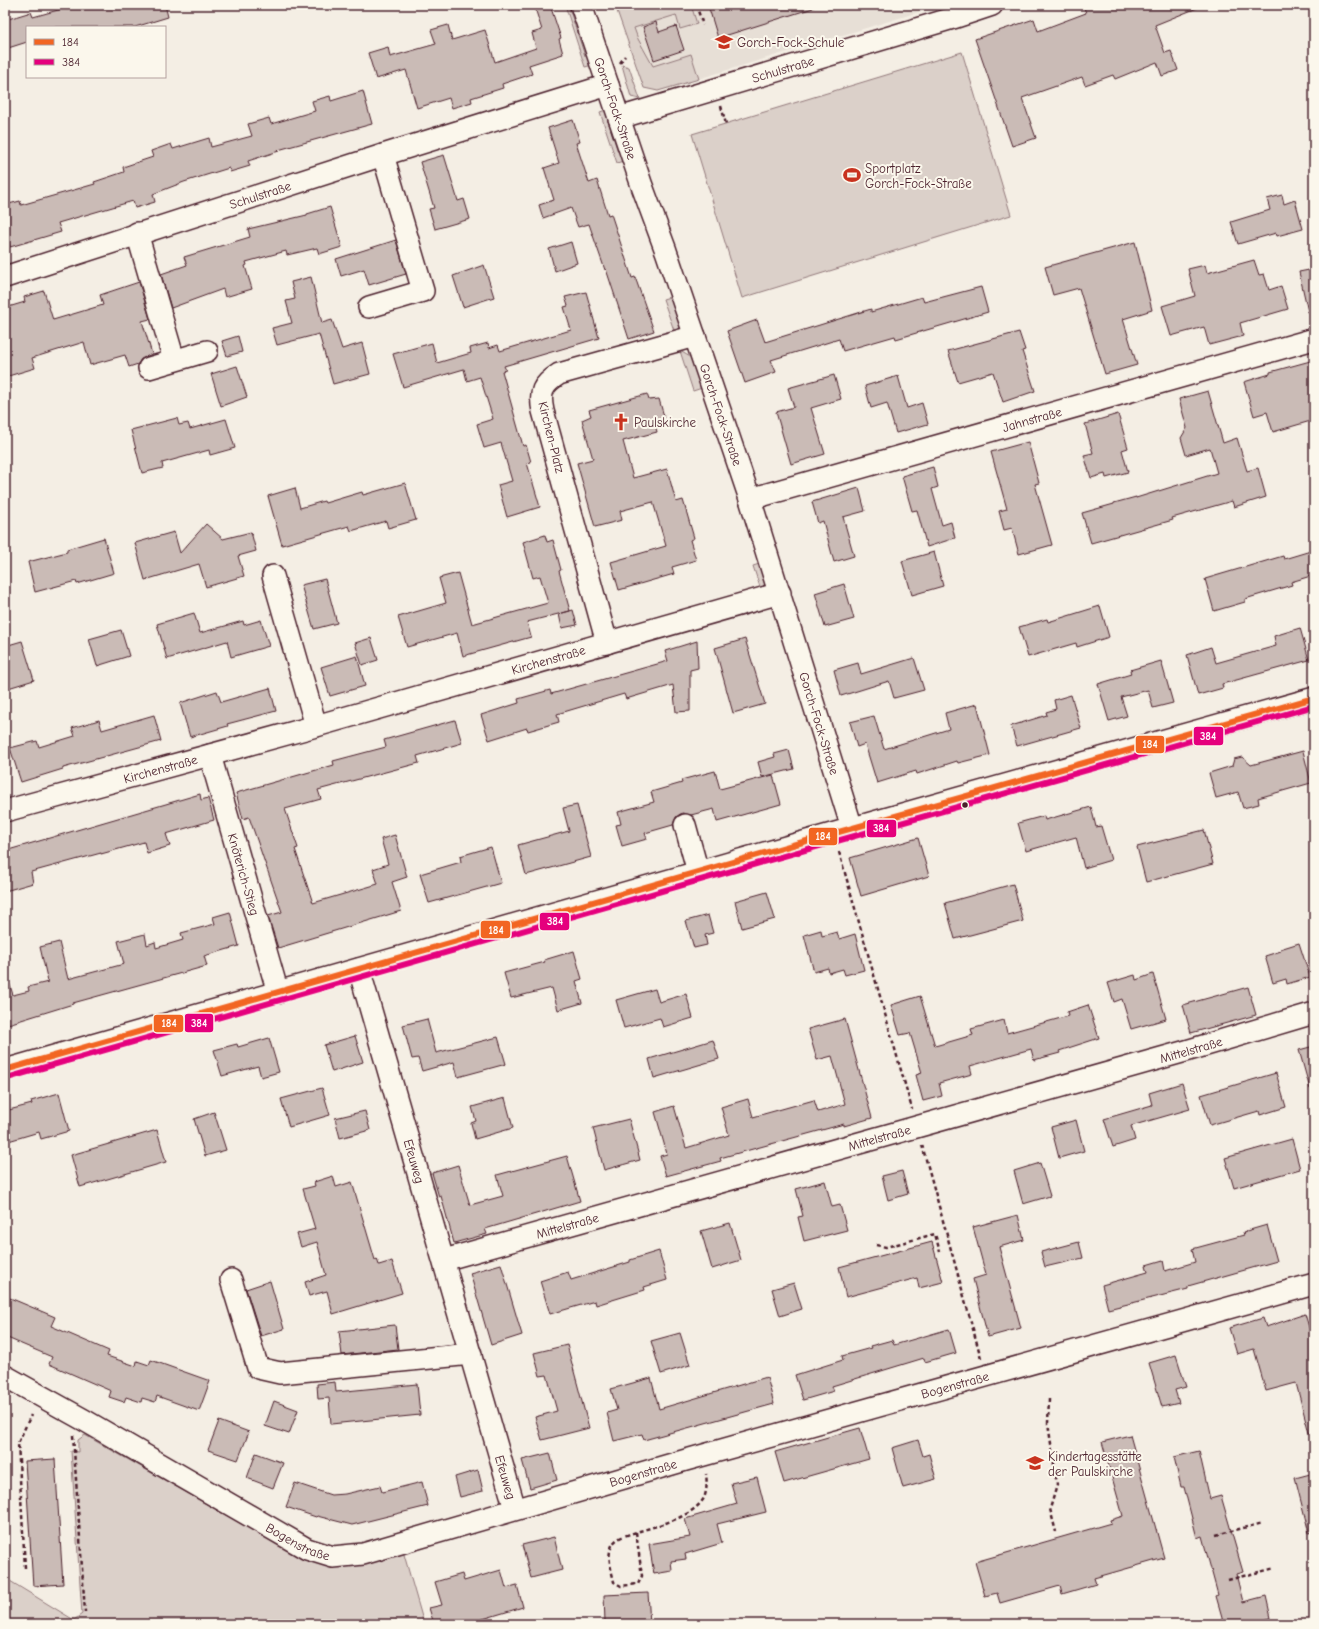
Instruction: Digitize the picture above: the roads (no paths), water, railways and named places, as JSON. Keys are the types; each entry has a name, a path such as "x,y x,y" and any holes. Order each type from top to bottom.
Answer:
{"street":[{"name":"Gorch-Fock-Straße","path":"582,5 750,499 852,828"},
{"name":"Schulstraße","path":"620,118 992,5"},
{"name":"Schulstraße","path":"5,277 383,155 608,85"},
{"path":"369,307 423,291 383,155"},
{"path":"137,234 174,360"},
{"name":"Kirchen-Platz","path":"607,643 543,411 541,400 543,389 549,380 559,374 695,336"},
{"name":"Jahnstraße","path":"750,499 1314,339"},
{"path":"149,368 207,351"},
{"path":"273,576 316,726"},
{"name":"Kirchenstraße","path":"5,811 316,726 780,593"},
{"path":"5,1070 852,828 1314,698"},
{"name":"Knöterich-Stieg","path":"210,755 278,993"},
{"path":"685,825 698,872"},
{"name":"Efeuweg","path":"358,969 444,1260 515,1509"},
{"name":"Mittelstraße","path":"444,1260 1186,1051 1314,1013"},
{"path":"232,1280 258,1368 280,1373 471,1354"},
{"name":"Bogenstraße","path":"5,1376 307,1550 333,1557 363,1554 515,1509 1314,1284"}],"place":[{"name":"Gorch-Fock-Schule","path":"724,42"},
{"name":"Sportplatz Gorch-Fock-Straße","path":"852,175"},
{"name":"Paulskirche","path":"621,422"},
{"name":"Kindertagesstätte der Paulskirche","path":"1035,1463"}]}
